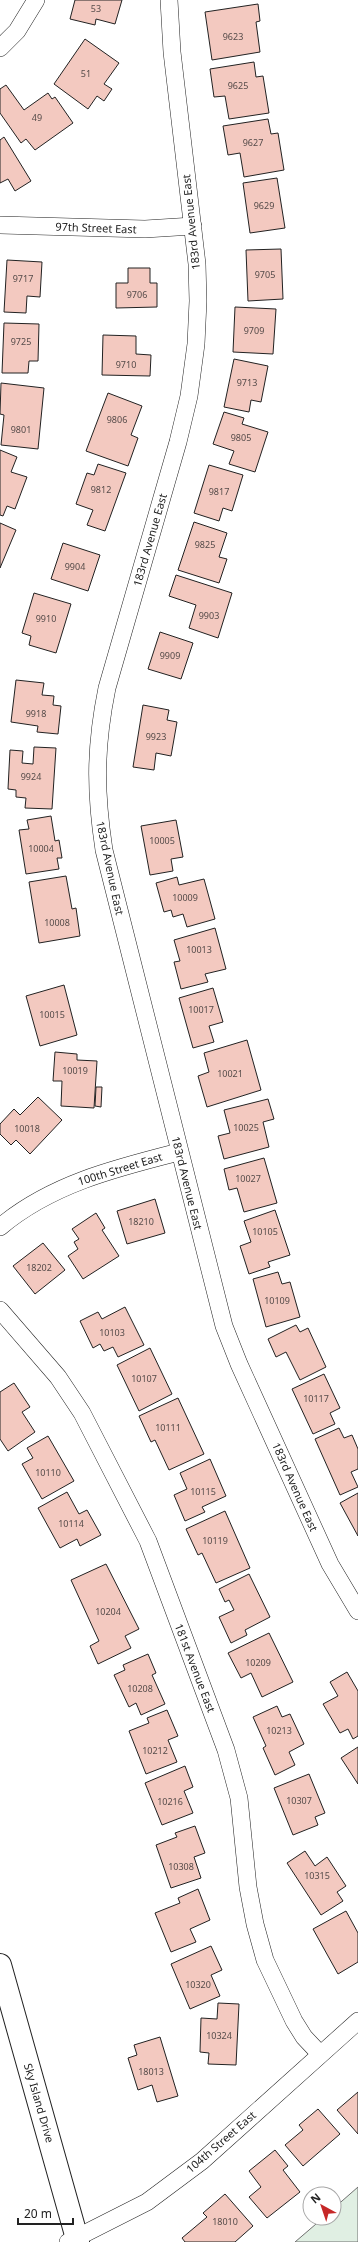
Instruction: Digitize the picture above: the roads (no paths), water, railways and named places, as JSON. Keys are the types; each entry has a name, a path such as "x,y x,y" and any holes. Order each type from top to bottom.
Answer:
{"street":[{"path":"0,48 17,31 36,0"},
{"name":"183rd Avenue East","path":"169,0 172,52 193,226 198,301 196,344 189,396 178,442 107,688 100,725 96,769 98,808 104,850 224,1326 239,1364 330,1564 358,1611"},
{"name":"97th Street East","path":"0,225 145,229 193,226"},
{"name":"100th Street East","path":"0,1227 38,1201 75,1182 113,1169 179,1152"},
{"name":"181st Avenue East","path":"0,1310 58,1377 82,1413 148,1541 226,1750 239,1798 248,1887 253,1917 265,1960 294,2021 304,2037 320,2054"},
{"name":"Sky Island Drive","path":"0,1965 75,2240"},
{"name":"104th Street East","path":"75,2240 147,2202 202,2162 358,2021"}]}
